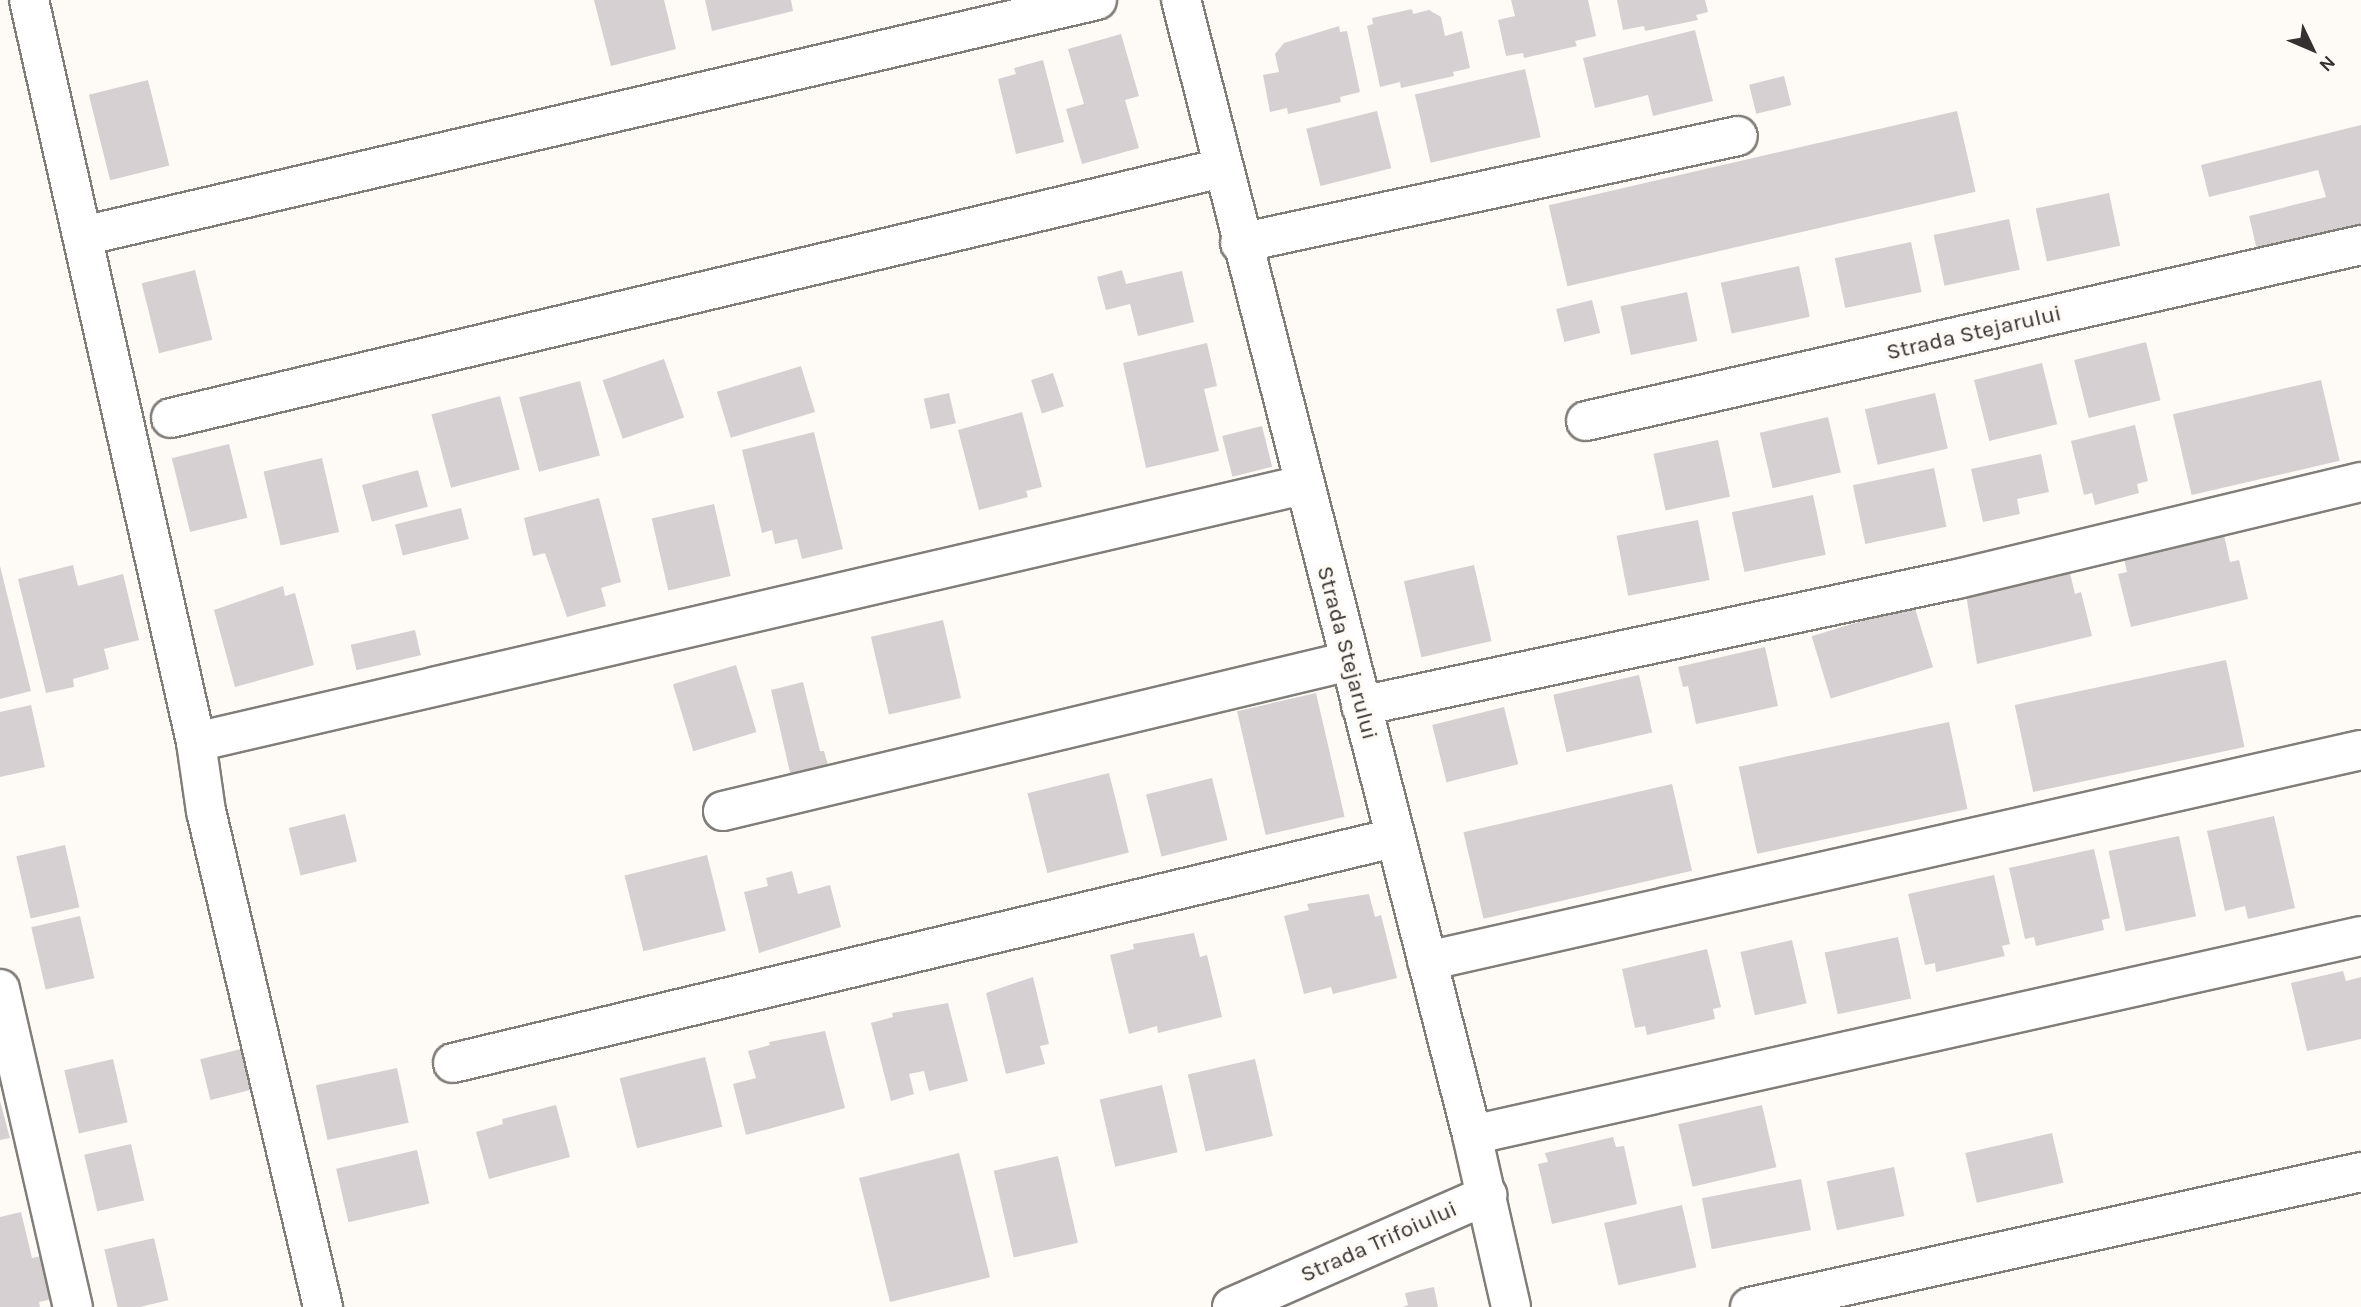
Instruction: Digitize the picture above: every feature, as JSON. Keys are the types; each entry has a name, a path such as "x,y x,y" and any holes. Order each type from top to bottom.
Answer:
{"street":[{"path":"29,0 196,742 205,811 323,1307"},
{"path":"83,236 1097,0"},
{"name":"Strada Stejarului","path":"1181,0 1303,485 1472,1135 1511,1307"},
{"path":"1241,243 1738,136"},
{"path":"171,418 1222,168"},
{"name":"Strada Stejarului","path":"1586,421 2361,245"},
{"path":"1361,706 1957,579 2361,482"},
{"path":"196,742 1303,485"},
{"path":"723,811 1349,661"},
{"path":"1427,961 2361,750"},
{"path":"453,1063 1394,838"},
{"path":"1472,1135 2361,936"},
{"path":"0,989 73,1307"},
{"path":"1750,1307 2361,1172"},
{"name":"Strada Trifoiului","path":"1232,1307 1487,1195"}],"building":[{"path":"594,0 664,0 676,49 611,66"},
{"path":"705,0 791,0 793,11 712,31"},
{"path":"1511,0 1588,0 1596,36 1575,41 1577,46 1524,58 1523,53 1506,56 1498,20 1515,16"},
{"path":"1617,0 1705,0 1708,12 1696,15 1698,20 1645,31 1644,26 1623,30"},
{"path":"1412,9 1413,14 1429,10 1441,17 1445,36 1462,31 1470,68 1453,72 1454,76 1401,88 1400,82 1380,87 1367,26 1373,24 1372,18"},
{"path":"1339,26 1340,32 1347,31 1360,92 1340,97 1341,102 1288,114 1287,108 1270,112 1263,75 1279,72 1275,54 1284,43"},
{"path":"1695,30 1713,101 1653,116 1648,95 1595,108 1583,58"},
{"path":"1121,34 1139,96 1125,100 1139,148 1082,164 1066,109 1084,104 1068,49"},
{"path":"1043,60 1064,142 1016,154 998,79 1016,74 1014,68"},
{"path":"1525,69 1541,137 1431,163 1415,94"},
{"path":"1784,76 1791,105 1756,114 1749,85"},
{"path":"148,80 169,165 110,180 89,95"},
{"path":"1377,111 1391,168 1320,186 1306,129"},
{"path":"1957,111 1976,192 1567,286 1549,205"},
{"path":"2361,125 2361,225 2257,250 2249,216 2326,197 2318,170 2209,197 2201,165"},
{"path":"2109,193 2120,246 2047,261 2036,209"},
{"path":"2009,219 2020,270 1944,286 1934,235"},
{"path":"1911,242 1922,292 1845,308 1835,258"},
{"path":"1799,266 1810,317 1732,333 1721,283"},
{"path":"195,270 212,340 159,353 142,283"},
{"path":"1122,270 1126,284 1182,271 1194,322 1138,336 1130,304 1106,310 1097,277"},
{"path":"1687,292 1697,341 1631,355 1620,306"},
{"path":"1592,300 1600,333 1564,342 1556,309"},
{"path":"2146,342 2161,400 2089,418 2074,360"},
{"path":"1207,343 1217,386 1204,389 1219,451 1146,468 1123,363"},
{"path":"664,359 684,418 623,439 603,380"},
{"path":"2042,363 2057,424 1989,441 1974,380"},
{"path":"801,366 815,412 731,438 717,392"},
{"path":"1053,373 1064,406 1042,413 1031,380"},
{"path":"2321,380 2340,461 2192,495 2173,414"},
{"path":"580,381 600,455 539,472 519,397"},
{"path":"949,393 956,423 931,429 924,399"},
{"path":"1935,393 1948,449 1878,465 1865,409"},
{"path":"500,396 520,469 451,488 431,414"},
{"path":"1022,412 1042,487 1026,491 1028,497 979,510 958,430"},
{"path":"1828,417 1841,473 1773,488 1760,433"},
{"path":"2135,425 2148,481 2137,484 2139,493 2095,505 2092,493 2084,495 2071,441"},
{"path":"1262,426 1272,467 1232,477 1222,436"},
{"path":"814,432 843,549 802,559 797,539 775,544 772,530 762,533 742,450"},
{"path":"1718,440 1730,497 1666,510 1653,454"},
{"path":"229,444 247,518 190,532 172,458"},
{"path":"2041,454 2049,492 2017,499 2020,514 1983,522 1971,469"},
{"path":"322,458 339,532 281,546 264,471"},
{"path":"1934,468 1946,527 1865,544 1853,485"},
{"path":"418,470 428,507 372,522 362,485"},
{"path":"1813,495 1826,555 1744,572 1732,512"},
{"path":"599,498 621,582 601,588 606,606 567,617 545,553 533,556 524,518"},
{"path":"714,504 731,576 668,591 652,518"},
{"path":"461,508 469,539 403,556 395,524"},
{"path":"1698,520 1710,580 1628,596 1617,536"},
{"path":"2224,535 2230,562 2239,560 2248,599 2131,627 2118,574 2127,572 2124,559"},
{"path":"73,565 78,586 123,574 139,640 104,649 109,669 73,679 74,687 46,693 18,579"},
{"path":"1474,565 1492,641 1421,657 1404,581"},
{"path":"0,566 31,691 0,699"},
{"path":"2069,569 2075,594 2081,592 2092,636 1977,664 1966,594"},
{"path":"283,586 285,596 295,593 314,665 235,687 214,610"},
{"path":"1914,605 1933,667 1831,698 1812,636"},
{"path":"943,620 961,698 889,715 871,637"},
{"path":"415,630 421,655 357,670 351,645"},
{"path":"1765,647 1778,706 1696,724 1688,686 1683,687 1678,667"},
{"path":"2226,660 2245,747 2033,792 2015,705"},
{"path":"736,665 756,732 693,751 673,684"},
{"path":"1639,675 1652,732 1567,752 1553,695"},
{"path":"803,682 820,751 824,751 830,772 792,781 771,690"},
{"path":"1316,693 1345,817 1266,835 1237,711"},
{"path":"31,705 45,767 0,777 0,712"},
{"path":"1504,707 1518,764 1446,782 1432,725"},
{"path":"1949,722 1968,809 1757,854 1739,767"},
{"path":"1109,773 1129,853 1047,873 1027,793"},
{"path":"1212,778 1227,840 1162,857 1146,794"},
{"path":"1672,784 1692,871 1484,919 1463,832"},
{"path":"345,814 357,862 301,876 289,828"},
{"path":"2274,816 2295,908 2248,919 2245,906 2225,911 2207,831"},
{"path":"2179,836 2196,916 2126,931 2109,851"},
{"path":"65,845 79,907 31,919 16,856"},
{"path":"2094,849 2110,918 2102,920 2104,930 2036,946 2034,937 2025,939 2009,868"},
{"path":"707,855 726,931 643,951 625,876"},
{"path":"792,871 798,894 830,885 841,927 759,953 744,892 768,886 766,878"},
{"path":"1994,875 2010,944 2002,946 2005,956 1936,972 1935,963 1925,965 1908,894"},
{"path":"1369,894 1375,917 1381,915 1397,978 1333,994 1331,987 1304,994 1284,916 1309,910 1307,904"},
{"path":"80,916 94,978 46,990 31,927"},
{"path":"1194,933 1200,957 1207,955 1222,1017 1158,1033 1157,1026 1129,1034 1110,955 1134,949 1133,944"},
{"path":"1898,937 1911,999 1838,1014 1825,953"},
{"path":"1792,940 1807,1003 1755,1015 1740,952"},
{"path":"1707,949 1721,1007 1713,1009 1715,1019 1647,1035 1645,1026 1635,1028 1622,969"},
{"path":"2343,971 2346,981 2361,977 2361,1039 2307,1051 2291,983"},
{"path":"1033,977 1049,1044 1040,1046 1045,1064 1006,1074 986,993"},
{"path":"948,1003 968,1081 929,1091 924,1071 909,1074 914,1094 891,1101 871,1023 893,1017 892,1013"},
{"path":"825,1031 845,1108 746,1135 733,1084 756,1078 748,1051 770,1045 769,1042"},
{"path":"241,1049 251,1090 210,1100 200,1059"},
{"path":"705,1057 722,1127 637,1148 620,1078"},
{"path":"113,1059 128,1122 79,1134 64,1070"},
{"path":"1255,1059 1273,1136 1206,1151 1188,1075"},
{"path":"397,1068 409,1123 327,1140 316,1085"},
{"path":"1162,1085 1178,1152 1115,1167 1100,1099"},
{"path":"0,1101 10,1138 0,1140"},
{"path":"556,1105 570,1157 489,1179 476,1132 503,1124 502,1119"},
{"path":"1762,1105 1776,1167 1693,1187 1678,1124"},
{"path":"2052,1133 2063,1183 1977,1203 1965,1153"},
{"path":"1613,1137 1616,1147 1624,1146 1637,1204 1552,1224 1538,1164 1548,1162 1545,1153"},
{"path":"131,1144 144,1201 97,1211 84,1155"},
{"path":"417,1150 429,1204 348,1222 336,1169"},
{"path":"959,1153 990,1277 890,1302 859,1178"},
{"path":"1058,1156 1078,1243 1014,1258 994,1171"},
{"path":"1894,1167 1904,1216 1837,1230 1827,1181"},
{"path":"1801,1179 1811,1230 1712,1249 1702,1198"},
{"path":"1682,1205 1696,1267 1618,1285 1604,1223"},
{"path":"21,1212 32,1258 42,1256 52,1299 39,1302 40,1307 0,1307 0,1217"},
{"path":"154,1238 168,1300 140,1307 118,1307 104,1249"},
{"path":"1434,1287 1438,1307 1403,1307 1408,1305 1405,1293"}]}
